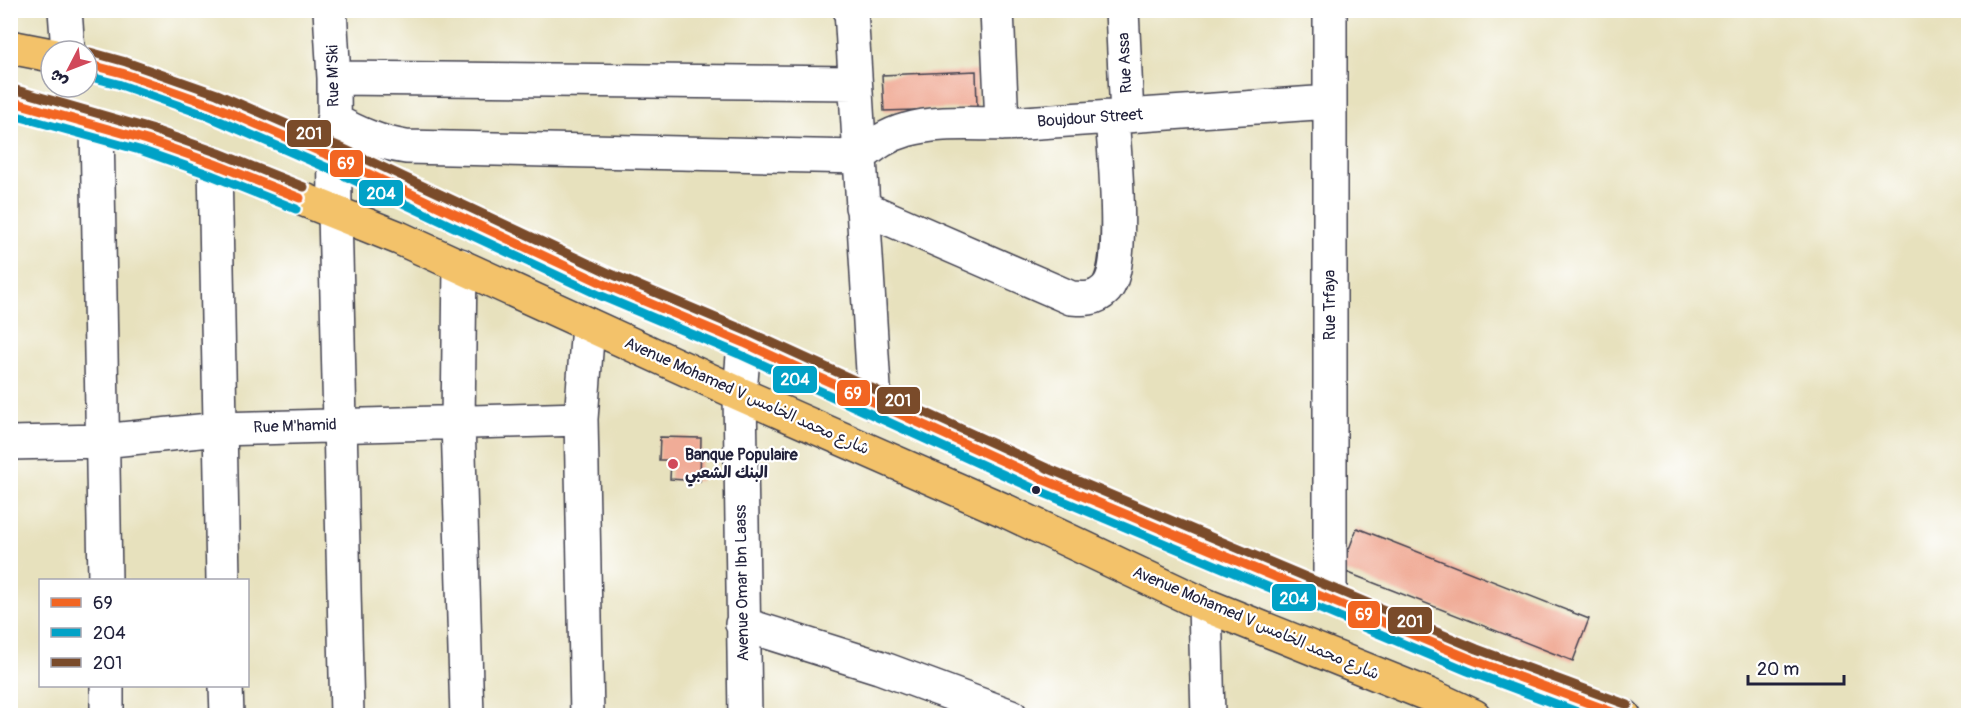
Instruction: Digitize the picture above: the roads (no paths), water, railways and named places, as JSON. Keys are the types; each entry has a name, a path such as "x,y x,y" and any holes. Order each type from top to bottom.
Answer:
{"main road":[{"path":"10,47 39,53"},
{"path":"99,67 212,105 335,158 604,284 744,343 1042,479 1473,660 1624,716"},
{"name":"Avenue Mohamed V شارع محمد الخامس","path":"10,101 147,140 215,164 399,238 740,394 1006,511 1205,605 1474,716"}],"street":[{"path":"64,10 67,39"},
{"name":"Rue M'Ski","path":"330,10 334,78 333,120 347,716"},
{"path":"851,10 875,404"},
{"path":"996,10 1002,124"},
{"name":"Rue Assa","path":"862,207 1071,298 1089,300 1106,290 1114,276 1118,237 1122,10"},
{"name":"Rue Trfaya","path":"1329,599 1330,10"},
{"path":"334,78 855,83"},
{"name":"Boujdour Street","path":"859,157 878,142 908,129 942,124 1002,124 1330,102"},
{"path":"333,120 383,143 406,147 859,157"},
{"path":"97,126 105,579"},
{"path":"215,164 224,579"},
{"path":"460,265 458,422 467,716"},
{"path":"587,716 581,419 588,325"},
{"name":"Avenue Omar Ibn Laass","path":"744,343 740,394 745,716"},
{"name":"Rue M'hamid","path":"10,443 102,441 219,429 581,419"},
{"path":"1205,605 1208,716"},
{"path":"742,624 950,704 1011,716"},
{"path":"107,687 107,716"},
{"path":"226,687 227,716"}],"place":[{"name":"Banque Populaire البنك الشعبي","path":"673,464"}]}
